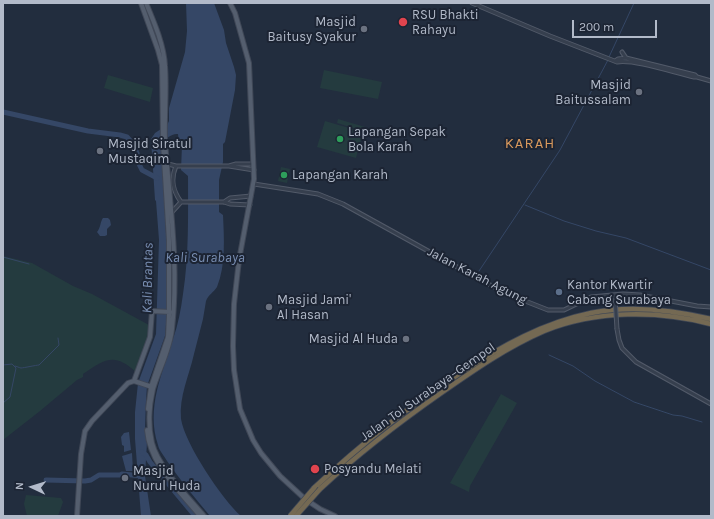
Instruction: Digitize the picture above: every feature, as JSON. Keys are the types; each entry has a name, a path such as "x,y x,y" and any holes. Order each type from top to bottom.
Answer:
{"highway":[{"name":"Jalan Tol Surabaya–Gempol","path":"290,516 314,488 353,452 389,423 431,393 498,349 533,332 572,318 606,311 663,311 711,319"},
{"name":"Jalan Tol Surabaya–Gempol","path":"296,516 320,489 349,462 403,420 485,363 514,346 545,331 597,317 624,315 678,318 711,324"}],"main road":[{"path":"141,3 160,50"},
{"path":"146,3 160,50 164,142 175,249 168,337 151,387 147,426 148,438 151,451 168,477 200,516"},
{"path":"230,3 235,13 249,63 254,170 254,184 240,260 234,304 234,370 241,414 257,446 280,476 309,502 335,516"},
{"path":"166,165 170,312"},
{"path":"169,249 172,251 175,249"},
{"path":"135,381 150,337 152,311 170,312"},
{"path":"77,516 81,454 86,428 125,385 135,381 151,387"},
{"path":"151,387 150,431 154,450 170,476 204,516"}],"street":[{"path":"472,3 614,61 638,63 711,81"},
{"path":"622,52 626,58"},
{"path":"614,61 626,58 695,75 697,77"},
{"path":"228,166 236,164 253,164"},
{"path":"166,165 228,166 254,170"},
{"path":"178,166 173,173 174,193 183,202"},
{"name":"Jalan Karah Agung","path":"254,184 318,194 343,204 486,283 515,297 546,309 562,310 591,297 640,295 710,307"},
{"path":"167,215 168,200 174,189"},
{"path":"223,202 230,198 252,196"},
{"path":"172,212 183,202 223,202 230,204 250,205"},
{"path":"614,297 617,329 622,348 636,362 711,404"}],"green space":[{"path":"324,70 382,82 378,99 320,88"},
{"path":"108,75 153,88 150,102 104,88"},
{"path":"338,119 365,127 363,131 337,123"},
{"name":"Lapangan Sepak Bola Karah","path":"325,121 363,132 356,158 317,147"},
{"name":"Lapangan Karah","path":"281,167 290,169 287,183 278,181"},
{"path":"3,256 32,263 73,286 92,294 149,325 149,335 136,372 122,362 115,360 110,360 97,365 83,374 83,377 77,380 3,440"},
{"path":"501,394 517,403 470,486 469,492 450,483"},
{"path":"26,495 61,498 63,502 58,516 27,516 24,504"}],"water":[{"name":"Kali Surabaya","path":"186,3 214,3 224,30 226,43 236,75 235,90 225,142 223,144 223,162 219,180 219,212 223,215 224,233 222,270 217,287 206,301 203,319 181,402 181,419 189,442 205,470 224,497 241,516 210,516 182,482 162,453 155,431 154,418 157,391 175,334 182,300 188,235 188,176 181,170 182,145 179,145 178,134 173,134 161,144 167,251 167,313 165,336 147,386 145,429 147,442 145,476 151,516 141,516 135,439 135,412 138,383 156,334 159,240 151,139 155,133 167,125 169,121 169,108 185,52 187,31"},
{"path":"103,218 108,218 111,225 107,229 107,235 100,236 97,232"},
{"path":"129,432 131,450 124,452 121,437 124,433"},
{"path":"132,453 133,471 126,471 122,456"}],"waterway":[{"path":"609,57 634,3"},
{"path":"479,271 560,150 608,60"},
{"path":"3,112 88,131 127,137 133,144 142,170 157,178"},
{"path":"525,205 564,221 626,238 711,270"},
{"path":"3,257 29,264"},
{"path":"15,366 21,368 39,365 59,345 58,338"},
{"path":"549,355 573,366 595,381 634,402 673,415 702,422"},
{"path":"3,365 12,364 16,368 10,397 3,403"},
{"path":"142,452 195,516"},
{"name":"Kali Brantas","path":"46,480 85,481 91,480 99,475 122,474 142,476"}],"place":[{"name":"RSU Bhakti Rahayu","path":"403,22"},
{"name":"Masjid Baitusy Syakur","path":"364,29"},
{"name":"Masjid Baitussalam","path":"639,92"},
{"name":"Lapangan Sepak Bola Karah","path":"340,139"},
{"name":"Masjid Siratul Mustaqim","path":"100,151"},
{"name":"Lapangan Karah","path":"284,175"},
{"name":"Kantor Kwartir Cabang Surabaya","path":"559,292"},
{"name":"Masjid Jami' Al Hasan","path":"269,307"},
{"name":"Masjid Al Huda","path":"406,339"},
{"name":"Posyandu Melati","path":"315,469"},
{"name":"Masjid Nurul Huda","path":"125,478"}],"district":[{"name":"KARAH","path":"530,144"}]}
